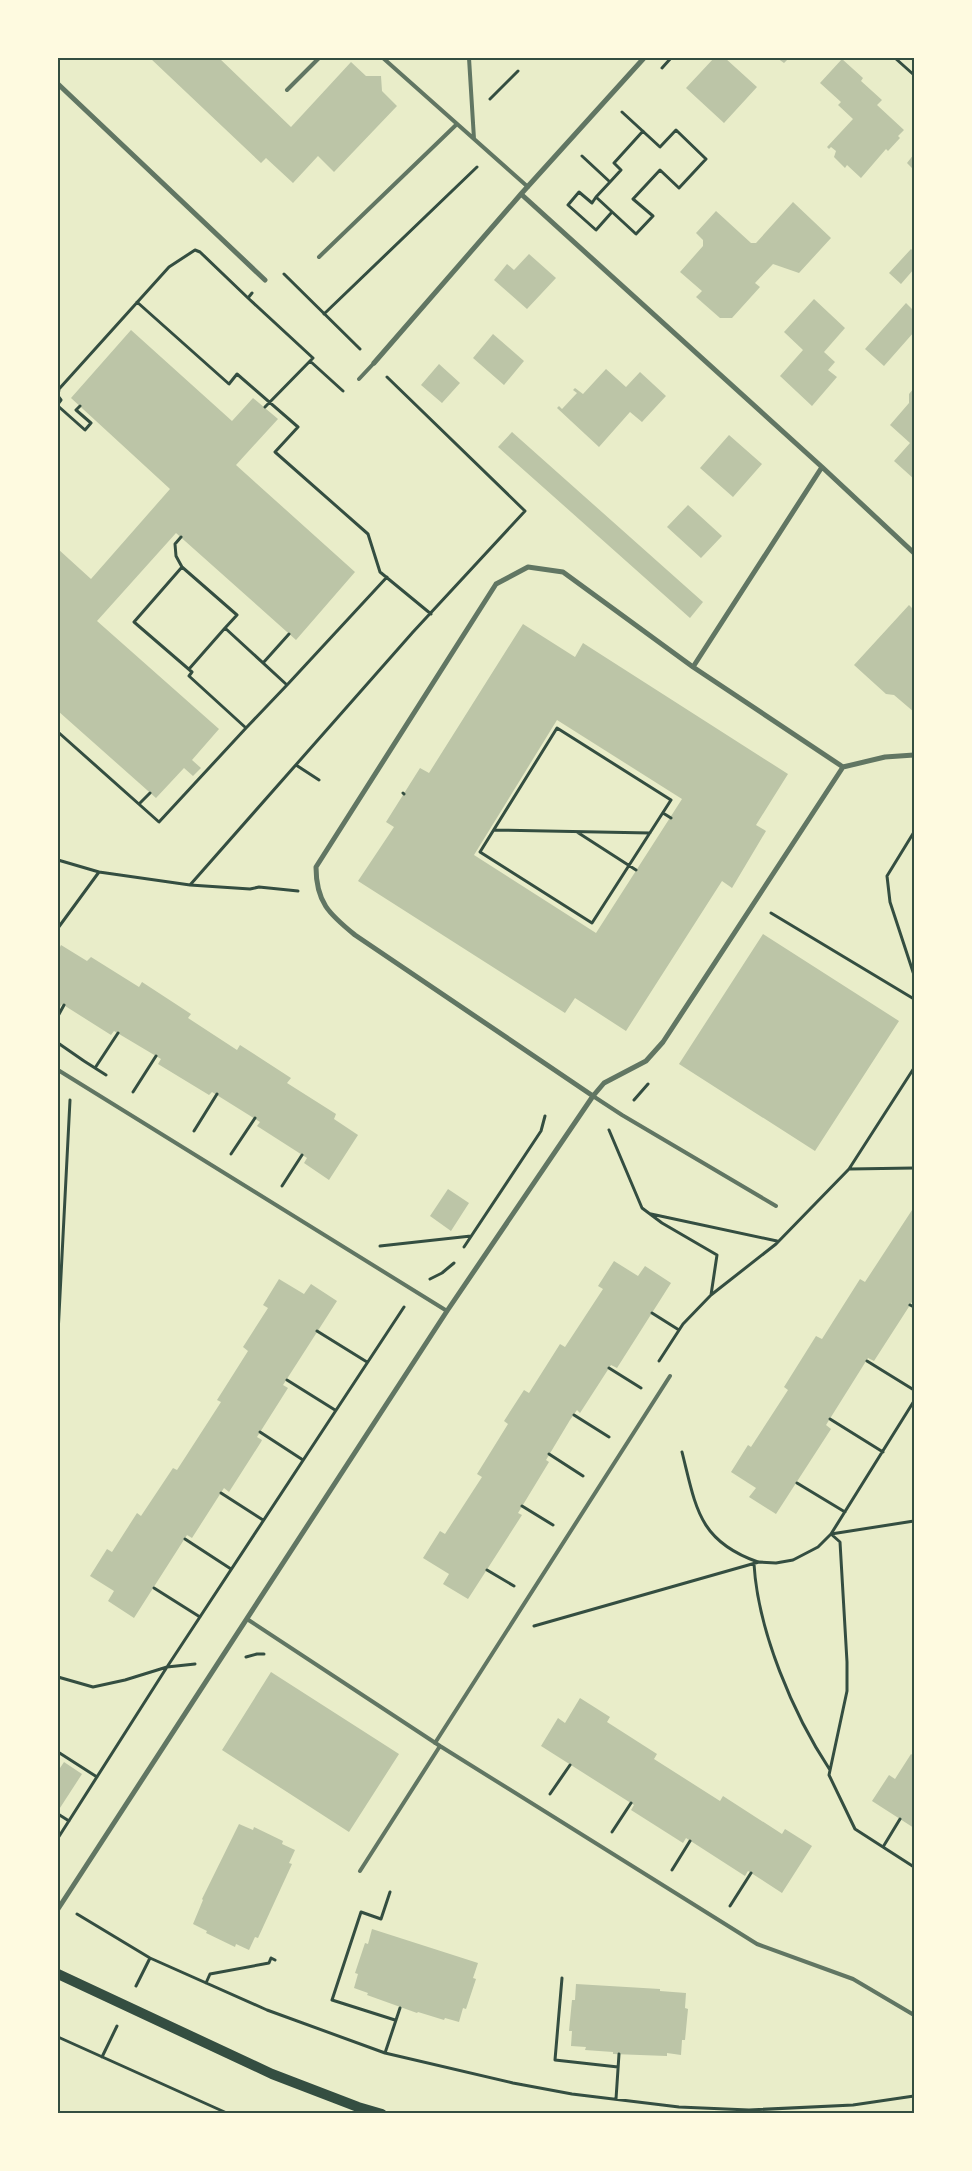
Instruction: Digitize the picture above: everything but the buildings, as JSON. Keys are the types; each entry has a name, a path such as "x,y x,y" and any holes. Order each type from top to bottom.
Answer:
{"main road":[{"path":"58,1974 272,2074 358,2108 382,2114"}],"street":[{"path":"374,364 521,194 644,58"},
{"path":"58,84 265,280"},
{"path":"521,194 914,553"},
{"path":"693,667 822,467"},
{"path":"593,1096 355,935 331,916 318,893 316,867 496,584 528,567 563,572 693,667 843,767"},
{"path":"58,1909 447,1311 593,1096 604,1083 646,1061 663,1042 843,767 885,757 914,755"}],"lane":[{"path":"287,90 319,58"},
{"path":"383,58 528,187"},
{"path":"469,58 474,139"},
{"path":"319,256 457,124"},
{"path":"359,379 374,364"},
{"path":"58,1070 447,1311"},
{"path":"593,1096 776,1206"},
{"path":"435,1743 670,1376"},
{"path":"247,1619 435,1743 757,1944 853,1979 914,2015"},
{"path":"360,1871 440,1746"}],"path":[{"path":"895,58 914,75"},
{"path":"473,116 518,71"},
{"path":"596,197 636,234 653,216 633,199 660,170 679,188 706,158 676,130 660,147 622,112"},
{"path":"596,230 568,205 580,192 592,202 621,170 614,163 643,131"},
{"path":"324,314 490,154"},
{"path":"582,156 610,182"},
{"path":"589,237 612,212"},
{"path":"80,406 76,410 91,423 85,430 58,405 61,400 58,396 59,389 169,267 195,250 200,252 313,358 265,407"},
{"path":"190,885 525,511 278,268 248,298"},
{"path":"137,302 229,384 237,374 298,427 275,452 368,534 380,572 431,614"},
{"path":"310,361 347,394"},
{"path":"181,537 175,544 176,556 182,567 237,615 189,669"},
{"path":"182,567 134,622 189,669 192,672 189,676 246,728"},
{"path":"58,732 159,822 387,577"},
{"path":"225,628 287,685"},
{"path":"263,663 289,634"},
{"path":"557,728 671,800 663,813 592,923 480,852 483,844 557,728"},
{"path":"296,765 319,780"},
{"path":"197,772 202,776"},
{"path":"139,804 150,792"},
{"path":"663,813 671,818"},
{"path":"493,830 650,833"},
{"path":"576,832 636,870"},
{"path":"914,832 887,876 890,902 914,975"},
{"path":"58,860 99,872 190,885 250,889 259,887 318,893"},
{"path":"58,928 99,872"},
{"path":"763,918 769,912 914,999"},
{"path":"58,1016 64,1005"},
{"path":"95,1068 118,1033"},
{"path":"58,1043 84,1061 71,1078 58,1334"},
{"path":"133,1092 156,1056"},
{"path":"650,1081 609,1131 642,1208 717,1255 711,1295"},
{"path":"194,1131 216,1094"},
{"path":"462,1250 541,1131 544,1116"},
{"path":"231,1154 255,1118"},
{"path":"282,1187 302,1155"},
{"path":"849,1169 914,1168"},
{"path":"649,1214 778,1242"},
{"path":"376,1246 471,1236"},
{"path":"58,1838 167,1667 405,1304 428,1280 442,1273 453,1264 457,1257"},
{"path":"910,1305 914,1307"},
{"path":"652,1313 679,1330"},
{"path":"317,1331 367,1362"},
{"path":"866,1361 914,1390"},
{"path":"609,1368 641,1388"},
{"path":"287,1380 335,1410"},
{"path":"682,1452 692,1494 706,1529 718,1541 735,1552 759,1562 776,1564 793,1560 818,1546 831,1534 914,1401"},
{"path":"574,1415 610,1438"},
{"path":"830,1419 883,1452"},
{"path":"260,1432 303,1460"},
{"path":"549,1454 584,1477"},
{"path":"797,1483 845,1512"},
{"path":"221,1493 263,1520"},
{"path":"522,1506 553,1525"},
{"path":"831,1534 914,1521"},
{"path":"831,1534 840,1542 848,1662 847,1691 830,1775 855,1829 914,1867"},
{"path":"185,1539 231,1569"},
{"path":"505,1634 759,1562"},
{"path":"754,1564 755,1584 773,1657 813,1744 831,1770"},
{"path":"487,1570 514,1586"},
{"path":"154,1588 200,1617"},
{"path":"241,1662 248,1656 266,1654"},
{"path":"58,1677 93,1687 125,1680 167,1667"},
{"path":"58,1752 97,1777"},
{"path":"547,1798 570,1765"},
{"path":"609,1837 631,1803"},
{"path":"58,1814 69,1821"},
{"path":"883,1847 900,1819"},
{"path":"669,1874 690,1841"},
{"path":"727,1911 752,1873"},
{"path":"390,1892 381,1919 361,1912 332,2000 396,2020"},
{"path":"83,1910 80,1916 150,1958 267,2010 385,2053 513,2083 680,2107 748,2110 853,2104 914,2096"},
{"path":"137,1985 150,1958"},
{"path":"206,1984 210,1974 268,1963 271,1958 275,1960"},
{"path":"562,1978 555,2060 618,2067"},
{"path":"385,2053 400,2008"},
{"path":"102,2056 114,2032"},
{"path":"58,2037 229,2114"},
{"path":"616,2099 619,2054"}]}
